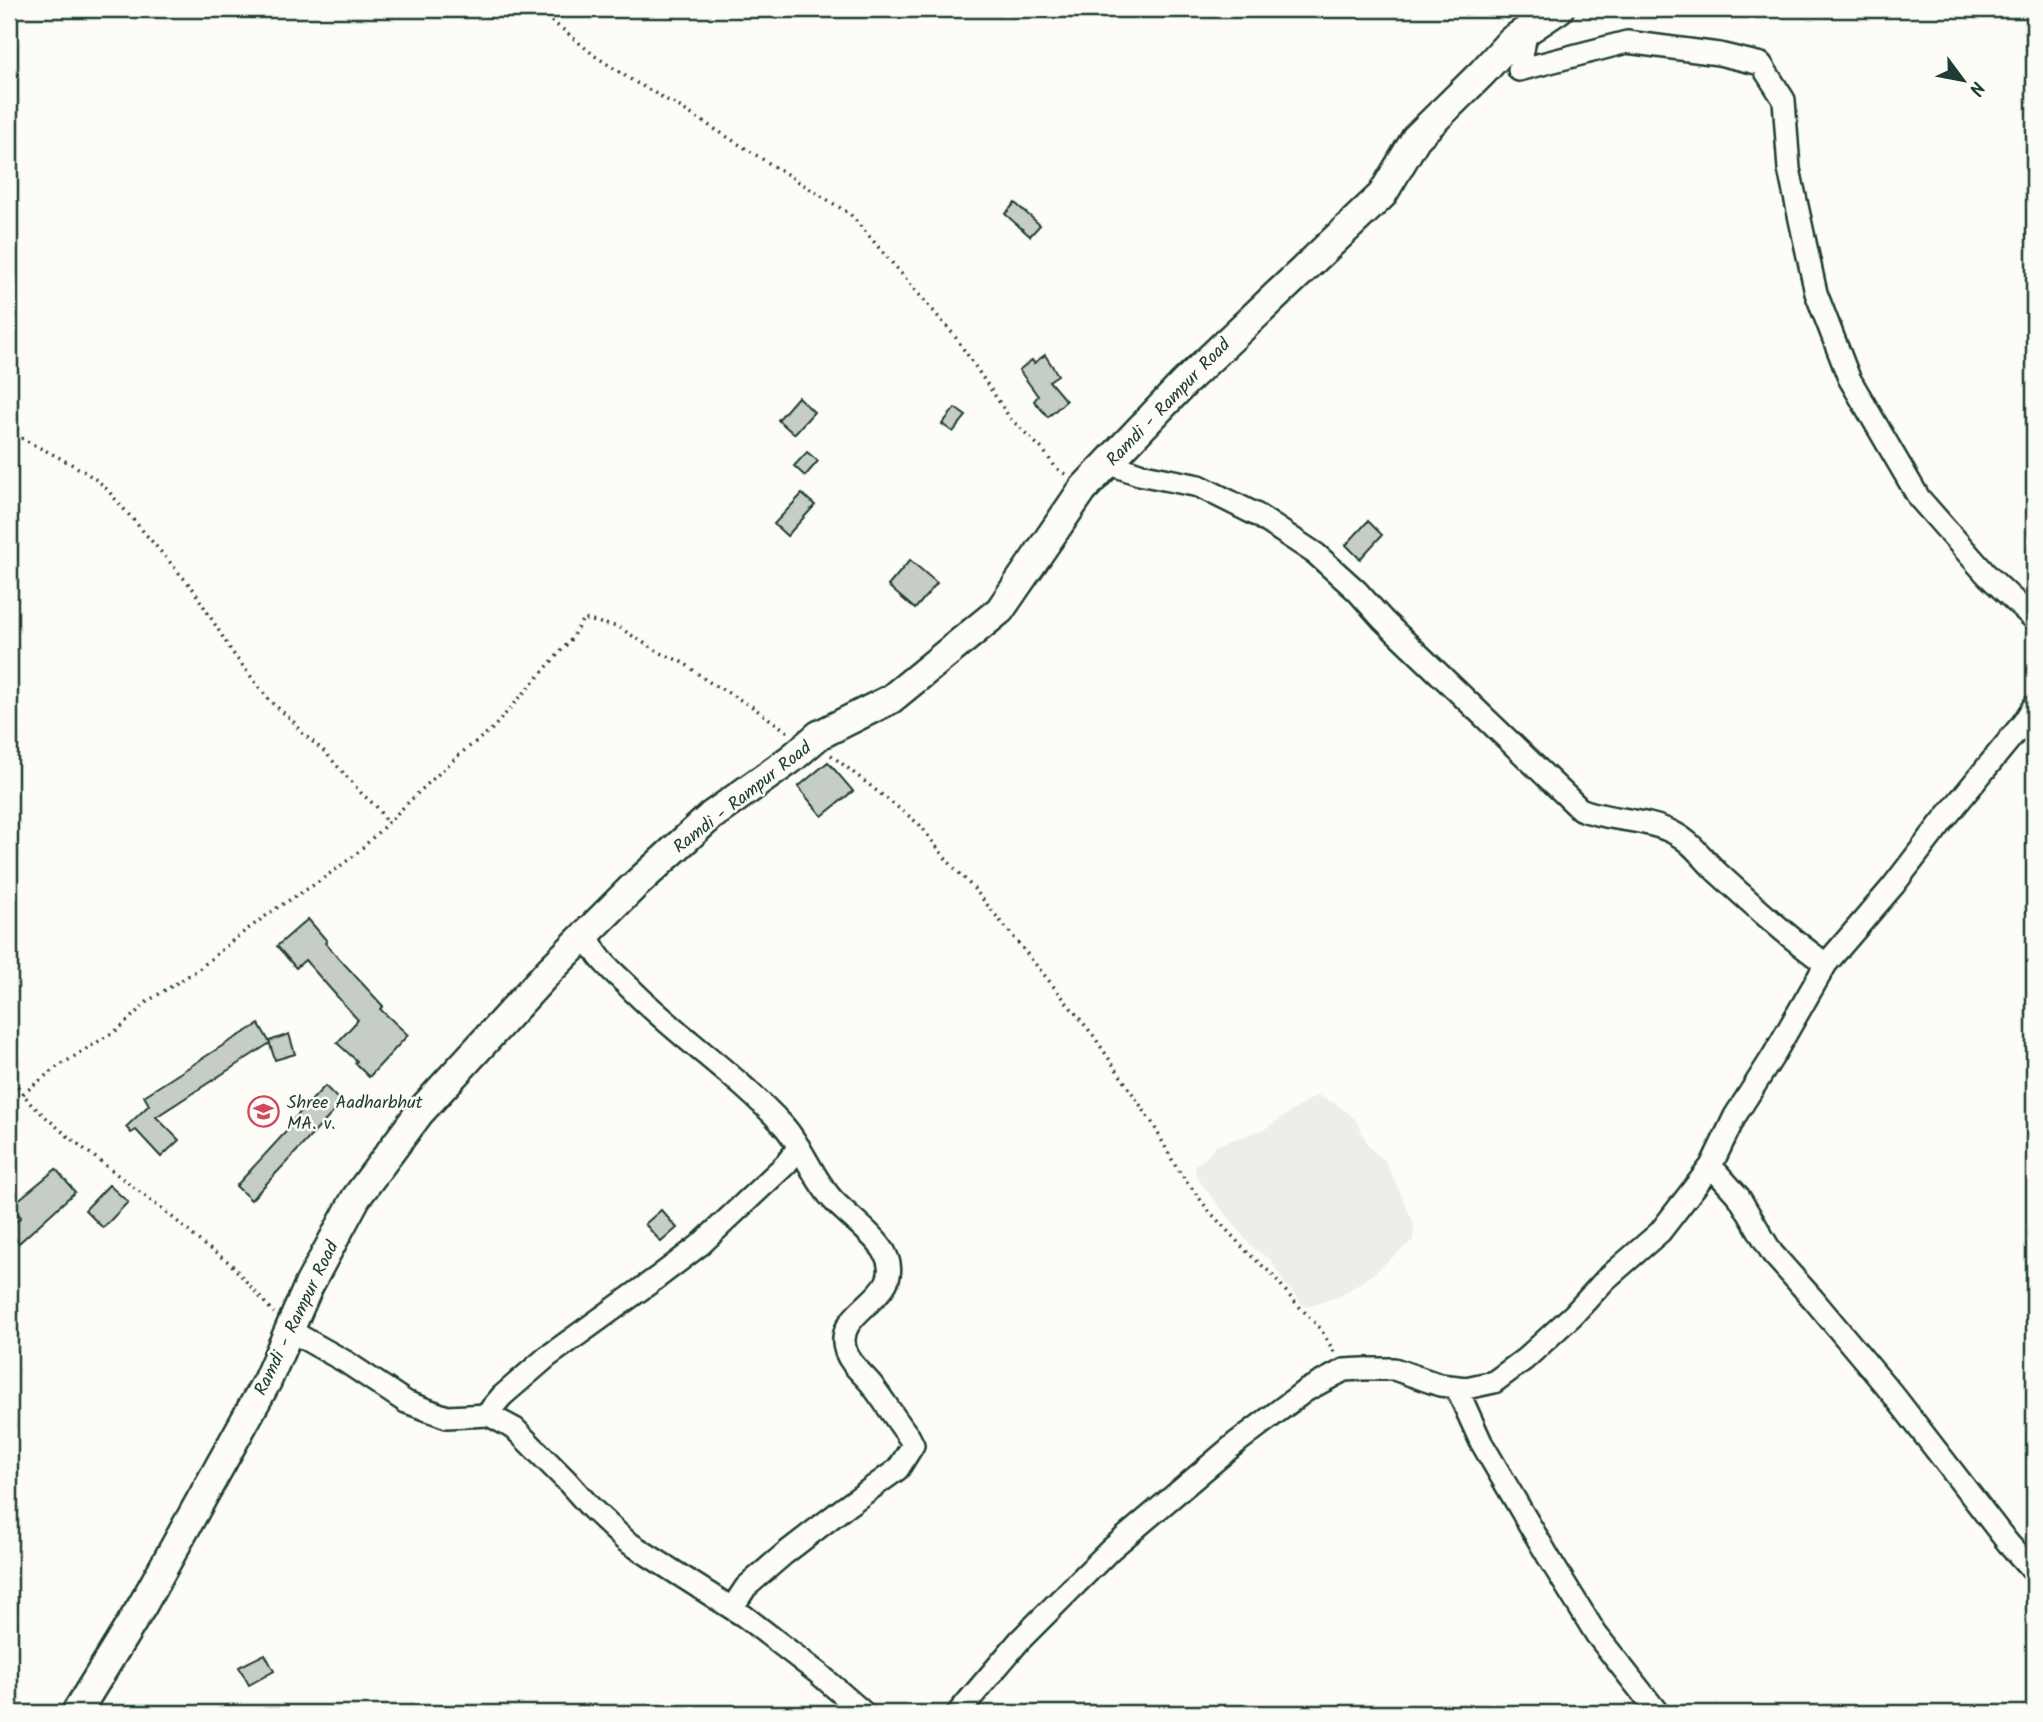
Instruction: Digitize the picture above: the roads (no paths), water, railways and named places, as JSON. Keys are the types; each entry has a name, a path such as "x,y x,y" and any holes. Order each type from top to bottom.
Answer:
{"main road":[{"name":"Ramdi - Rampur Road","path":"76,1713 142,1606 254,1405 309,1285 356,1198 420,1112 548,972 633,887 711,816 813,740 891,699 1000,610 1083,489 1184,383 1382,195 1416,138 1511,41 1559,9"}],"street":[{"path":"1527,30 1519,70 1627,42 1719,54 1761,65 1784,100 1789,169 1816,293 1849,378 1919,498 1986,573 2034,619"},
{"path":"1108,463 1139,474 1199,486 1257,515 1316,554 1580,809 1597,816 1625,818 1674,833 1691,845 1798,944 1826,964"},
{"path":"958,1713 1020,1640 1111,1549 1236,1443 1305,1391 1344,1370 1394,1369 1440,1385 1466,1388 1494,1382 1525,1359 1573,1315 1606,1279 1660,1232 1711,1166 1735,1116 1826,964 1893,886 2034,706"},
{"path":"587,933 596,954 641,999 722,1068 783,1126 832,1200 884,1251 890,1267 889,1278 879,1293 857,1314 845,1331 845,1350 913,1445 898,1469 783,1555 746,1587 732,1608"},
{"path":"491,1409 547,1357 699,1245 786,1164 799,1147"},
{"path":"1711,1166 1739,1197 1772,1253 1895,1397 2008,1543 2034,1572"},
{"path":"289,1330 346,1362 405,1402 447,1417 489,1415 515,1429 626,1541 732,1608 818,1673 864,1713"},
{"path":"1456,1387 1481,1442 1552,1563 1596,1634 1658,1713"}],"place":[{"name":"Shree Aadharbhut MA. v.","path":"264,1112"}]}
